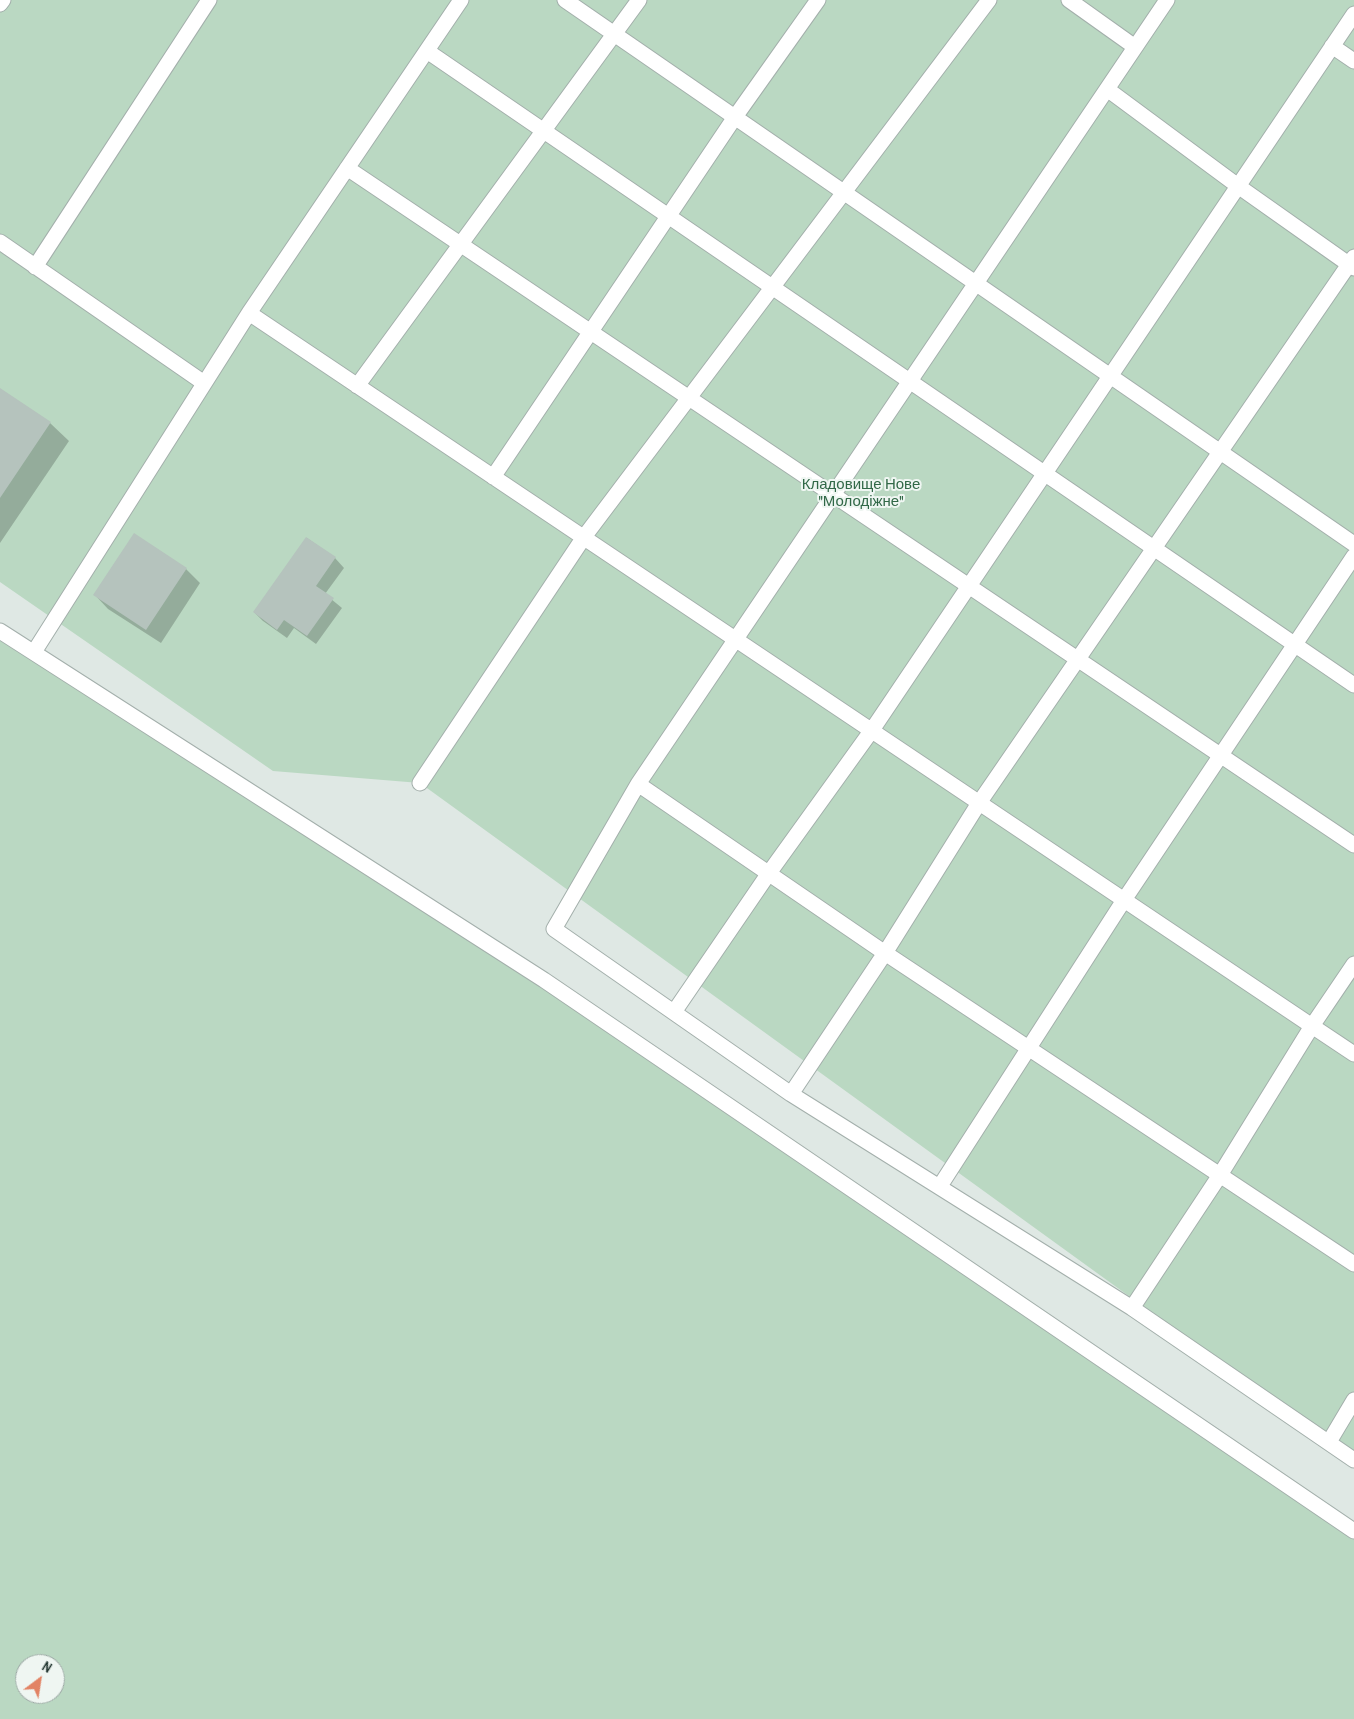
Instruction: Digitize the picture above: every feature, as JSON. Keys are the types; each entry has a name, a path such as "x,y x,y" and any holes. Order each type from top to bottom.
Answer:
{"street":[{"path":"0,4 3,0"},
{"path":"35,267 209,0"},
{"path":"34,652 249,313 461,0"},
{"path":"566,0 1354,544"},
{"path":"357,386 639,0"},
{"path":"493,477 735,117 818,0"},
{"path":"420,783 584,537 989,0"},
{"path":"1069,0 1135,47"},
{"path":"1166,0 638,784 554,930 791,1094 1132,1308 1354,1460"},
{"path":"674,1012 769,873 872,730 1354,14"},
{"path":"1332,46 1354,61"},
{"path":"427,51 1354,685"},
{"path":"791,1094 885,953 979,803 1220,451 1352,263 1238,186 1107,88"},
{"path":"347,168 1354,845"},
{"path":"0,242 204,383"},
{"path":"249,313 1354,1054"},
{"path":"940,1186 1124,900 1354,556"},
{"path":"0,631 544,980 1354,1530"},
{"path":"638,784 1028,1049 1354,1264"},
{"path":"1132,1308 1220,1175 1312,1026 1354,964"},
{"path":"1329,1442 1354,1400"}],"green space":[{"name":"Кладовище Нове \"Молодіжне\"","path":"0,0 1354,0 1354,1459 420,783 273,771 0,582"},
{"path":"0,631 544,980 1354,1531 1354,1719 0,1719"}],"building":[{"path":"0,388 51,422 0,498"},
{"path":"134,533 187,568 146,630 93,595"},
{"path":"306,537 336,557 316,586 334,598 307,636 284,620 277,630 253,612"}]}
